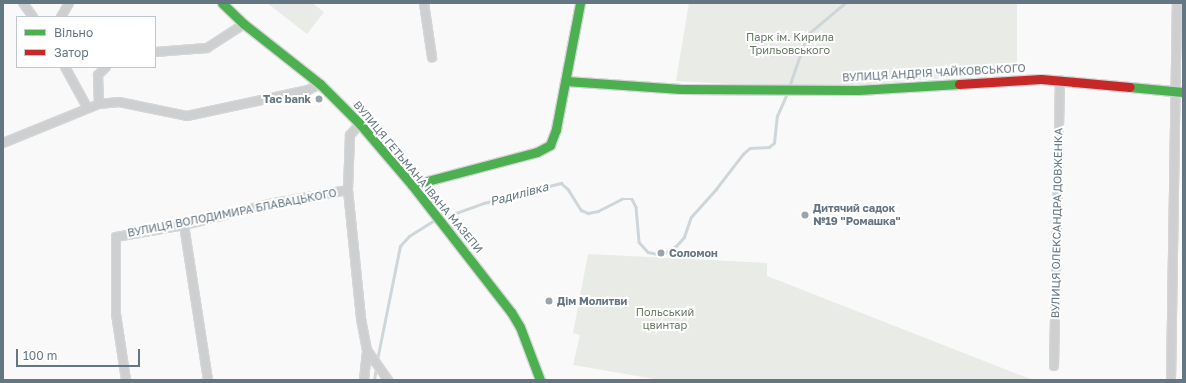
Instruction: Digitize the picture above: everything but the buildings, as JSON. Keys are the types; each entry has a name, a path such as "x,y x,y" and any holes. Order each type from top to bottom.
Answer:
{"street":[{"path":"23,3 32,16"},
{"path":"62,16 68,3"},
{"name":"ВУЛИЦЯ ГЕТЬМАНА ІВАНА МАЗЕПИ","path":"222,3 244,24 320,84 360,124 412,185 445,225 511,312 520,327 540,380"},
{"path":"424,3 432,57"},
{"path":"412,185 544,149 554,136 566,81 580,3"},
{"path":"1171,380 1179,91 1177,3"},
{"path":"156,52 207,48 244,24"},
{"path":"66,68 88,107"},
{"path":"99,104 98,75 105,68"},
{"name":"ВУЛИЦЯ АНДРІЯ ЧАЙКОВСЬКОГО","path":"566,81 681,89 789,88 858,90 1060,80 1179,91"},
{"name":"ВУЛИЦЯ ОЛЕКСАНДРА ДОВЖЕНКА","path":"1054,366 1060,80"},
{"path":"3,142 88,107 99,104 119,102 187,116 308,90 320,84"},
{"path":"360,124 350,135 348,190 362,330 367,350 388,380"},
{"name":"ВУЛИЦЯ ВОЛОДИМИРА БЛАВАЦЬКОГО","path":"126,380 116,314 116,237 184,225 274,203 348,190"},
{"path":"184,225 208,380"},
{"path":"364,380 367,350"}],"green space":[{"path":"267,3 312,3 324,12 307,34"},
{"name":"Парк ім. Кирила Трильовського","path":"689,3 1017,3 1017,72 847,86 768,86 676,81"},
{"name":"Польський цвинтар","path":"588,254 767,263 767,276 1033,380 660,380 573,365 580,335 573,333"}],"waterway":[{"name":"Радилівка","path":"789,87 807,35 845,3"},
{"name":"Радилівка","path":"442,218 484,203 561,183 568,189 581,210 588,213 598,211 622,199 632,199 636,207 639,242 648,252 662,255 676,246 684,237 691,217 716,189 743,154 750,148 769,147 774,143 777,116 787,94"},
{"name":"Радилівка","path":"377,360 400,246 409,236 435,220"},
{"name":"Радилівка","path":"374,380 376,367"}],"traffic: fast":[{"path":"222,3 244,24 320,84 360,124 412,185 511,312 520,327 540,380"},
{"path":"412,185 537,152 550,145 556,129 580,3"},
{"path":"566,81 681,89 858,90 959,84"},
{"path":"1130,87 1183,92"}],"traffic: jam":[{"path":"959,84 1041,79 1130,87"}],"place":[{"name":"Tac bank","path":"319,99"},
{"name":"Дитячий садок №19 \"Ромашка\"","path":"805,215"},
{"name":"Соломон","path":"661,253"},
{"name":"Дім Молитви","path":"549,301"}]}
